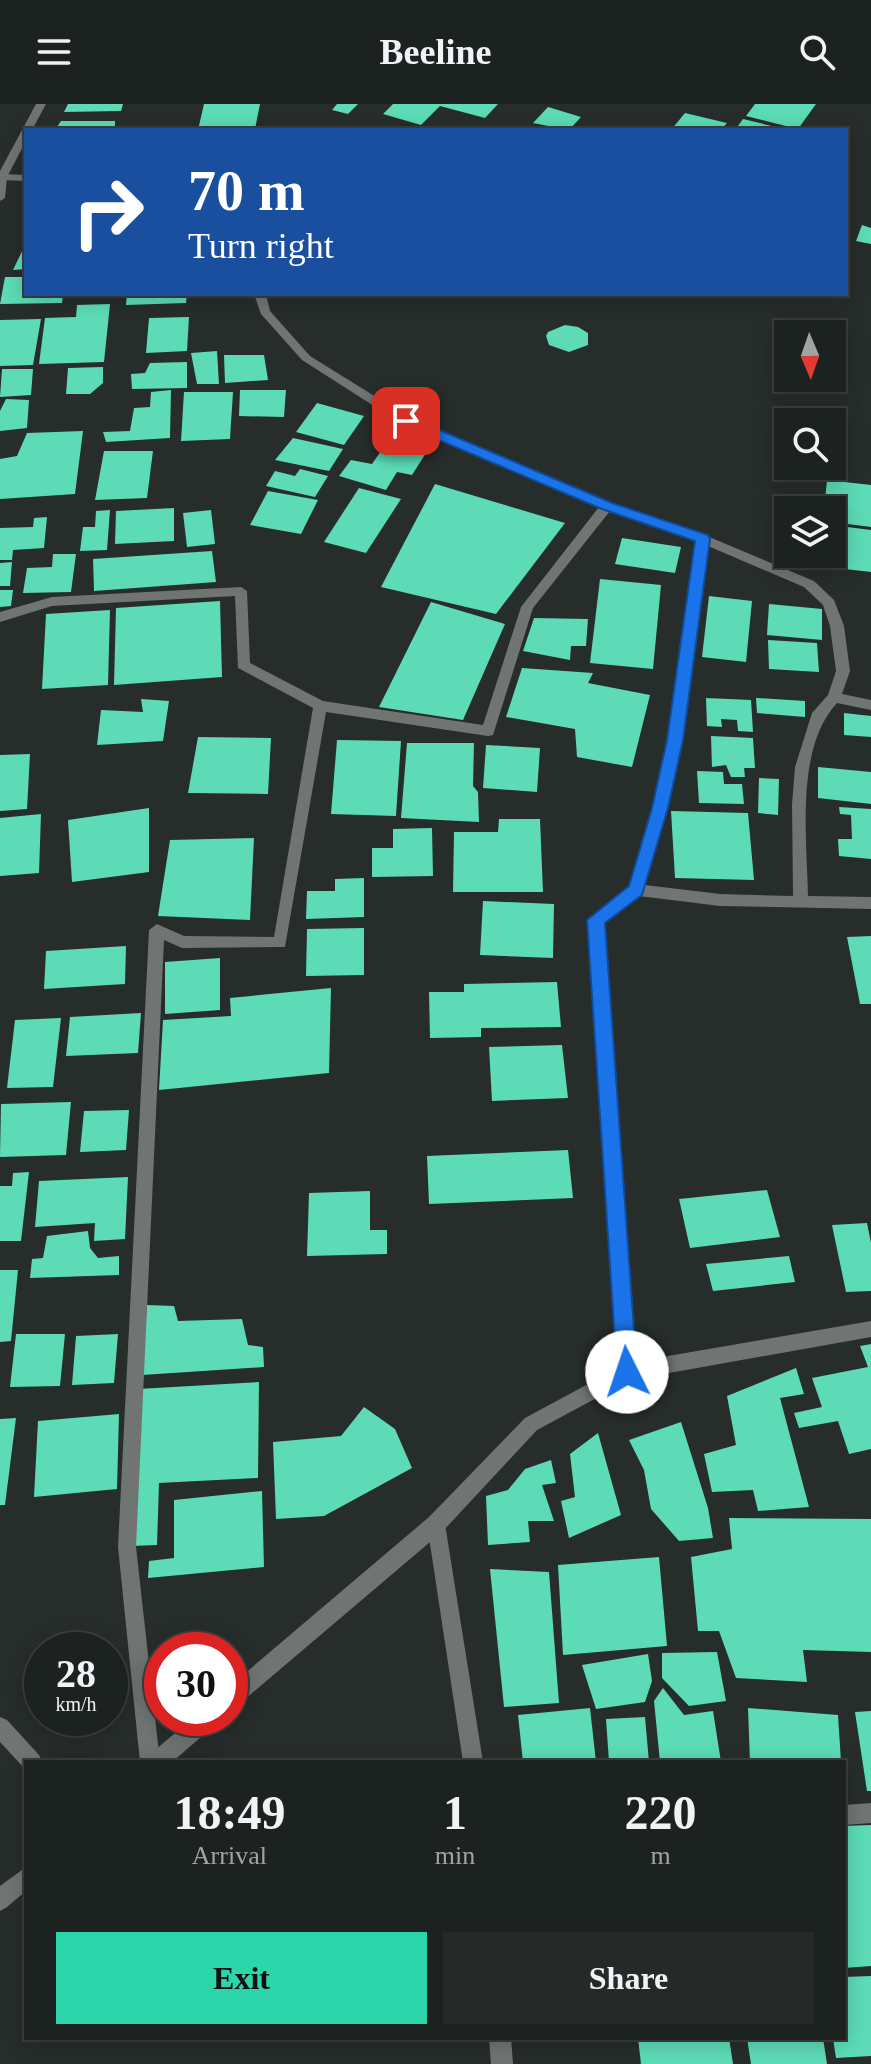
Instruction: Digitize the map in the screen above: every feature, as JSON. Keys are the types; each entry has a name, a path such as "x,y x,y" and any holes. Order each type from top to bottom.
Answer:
{"street":[{"path":"28,128 41,104"},
{"path":"0,198 2,177 24,135"},
{"path":"2,177 24,178"},
{"path":"261,296 265,312 306,358 406,421 607,506 703,539 809,584 829,603 837,626 843,671 834,697 819,713 802,767 799,804 801,901"},
{"path":"0,617 52,602 241,591 243,665 320,706 488,731 527,607 607,506"},
{"path":"627,1372 596,920 636,890 660,808 675,740 703,539"},
{"path":"834,697 871,705"},
{"path":"153,1760 127,1547 157,930 182,942 280,943 320,706"},
{"path":"636,890 720,900 871,903"},
{"path":"248,1684 436,1524 531,1424 627,1372 871,1329"},
{"path":"436,1524 473,1760"},
{"path":"0,1727 30,1760"},
{"path":"156,1760 186,1736"},
{"path":"846,1815 871,1813"},
{"path":"0,1900 24,1879"},
{"path":"500,2040 502,2064"}],"building":[{"path":"68,104 123,104 121,111 64,112"},
{"path":"204,104 260,104 255,128 198,128"},
{"path":"337,104 358,104 348,114 332,110"},
{"path":"393,104 498,104 485,118 440,106 421,125 383,114"},
{"path":"755,104 816,104 799,128 746,116"},
{"path":"548,107 581,117 571,128 533,123"},
{"path":"685,113 727,123 723,128 673,128"},
{"path":"743,119 780,128 736,128"},
{"path":"61,121 115,121 115,128 56,128"},
{"path":"862,225 871,228 871,244 856,241"},
{"path":"24,247 24,269 13,270"},
{"path":"5,277 24,277 24,296 63,296 62,303 0,304"},
{"path":"127,296 187,296 186,303 126,305"},
{"path":"110,304 104,362 39,364 45,318 76,317 77,305"},
{"path":"189,317 187,351 146,353 149,318"},
{"path":"41,319 33,365 0,366 0,320"},
{"path":"565,325 588,333 588,345 569,352 549,345 548,332"},
{"path":"217,351 219,384 197,384 191,353"},
{"path":"224,355 264,355 268,380 225,383"},
{"path":"187,362 187,388 132,389 131,374 145,373 150,363"},
{"path":"103,367 103,383 90,394 66,394 68,368"},
{"path":"2,369 33,369 31,395 0,397"},
{"path":"171,390 170,438 106,442 103,432 130,431 134,408 150,407 151,392"},
{"path":"240,390 286,390 284,417 239,416"},
{"path":"184,392 233,392 230,439 181,441"},
{"path":"6,399 29,400 27,428 0,431 0,411"},
{"path":"317,403 364,416 344,445 296,432"},
{"path":"83,431 75,494 0,499 0,459 17,456 27,433"},
{"path":"293,438 343,449 329,471 275,460"},
{"path":"388,441 426,453 412,475 397,472 386,490 339,476 351,460 372,464"},
{"path":"104,451 153,451 147,498 95,500"},
{"path":"300,469 328,476 315,497 266,486 275,471 295,476"},
{"path":"827,480 871,485 871,527 846,524 846,496 825,496"},
{"path":"435,484 565,523 496,614 381,587"},
{"path":"359,488 401,499 366,553 324,542"},
{"path":"268,491 318,500 301,534 250,525"},
{"path":"174,508 174,541 115,544 116,511"},
{"path":"110,510 107,550 80,551 83,527 95,527 96,511"},
{"path":"211,510 215,544 187,547 183,513"},
{"path":"47,517 44,548 13,550 12,560 0,560 0,528 33,527 34,518"},
{"path":"846,527 871,530 871,572 836,568 846,568"},
{"path":"622,538 681,547 675,573 615,564"},
{"path":"212,551 216,582 94,591 93,559"},
{"path":"53,554 76,554 71,592 23,593 27,568 52,567"},
{"path":"12,562 10,586 0,586 0,563"},
{"path":"600,579 661,585 653,669 590,663"},
{"path":"0,590 13,590 11,606 0,607"},
{"path":"709,596 752,601 746,662 702,657"},
{"path":"220,601 222,677 114,685 116,608"},
{"path":"431,602 505,624 463,720 379,707"},
{"path":"769,604 822,609 822,640 767,635"},
{"path":"110,610 108,685 42,689 46,614"},
{"path":"534,618 588,619 586,646 571,646 570,660 523,651"},
{"path":"768,640 817,643 819,672 769,669"},
{"path":"522,668 593,673 588,683 650,695 632,767 577,757 575,729 506,717"},
{"path":"706,698 751,700 753,732 738,731 737,720 721,719 722,727 707,726"},
{"path":"756,698 805,701 805,717 757,713"},
{"path":"141,699 169,701 163,741 97,745 101,710 143,712"},
{"path":"844,713 871,716 871,737 844,735"},
{"path":"711,736 753,738 755,768 744,768 745,777 731,777 726,765 712,767"},
{"path":"198,737 271,738 268,794 188,793"},
{"path":"337,740 401,741 396,816 331,814"},
{"path":"407,743 474,743 473,786 478,792 479,822 401,818"},
{"path":"486,745 540,748 537,792 483,788"},
{"path":"30,754 27,809 0,811 0,755"},
{"path":"818,767 871,772 871,804 818,798"},
{"path":"697,771 723,772 724,784 742,784 744,804 699,803"},
{"path":"759,778 779,779 778,815 758,813"},
{"path":"839,807 871,809 871,859 839,856 838,839 852,839 851,815 840,814"},
{"path":"149,808 149,872 72,882 68,820"},
{"path":"671,811 748,813 754,880 675,878"},
{"path":"41,814 39,873 0,876 0,818"},
{"path":"499,819 540,819 543,892 453,892 454,832 498,832"},
{"path":"432,828 433,876 372,877 372,848 393,848 393,829"},
{"path":"254,838 250,920 158,916 170,840"},
{"path":"364,878 364,917 306,919 307,891 335,891 335,879"},
{"path":"483,901 554,904 553,958 480,955"},
{"path":"364,928 364,975 306,976 307,929"},
{"path":"871,936 871,1004 860,1004 847,937"},
{"path":"126,946 125,984 44,989 46,951"},
{"path":"220,958 220,1010 165,1014 165,962"},
{"path":"557,982 561,1027 481,1028 481,1037 430,1038 429,992 464,992 464,984"},
{"path":"331,988 329,1073 159,1090 163,1020 231,1016 230,998"},
{"path":"141,1013 138,1053 66,1056 70,1017"},
{"path":"61,1018 53,1087 7,1088 15,1020"},
{"path":"562,1045 568,1098 492,1101 489,1047"},
{"path":"71,1102 66,1155 0,1157 1,1104"},
{"path":"129,1110 126,1150 80,1152 84,1111"},
{"path":"568,1150 573,1198 429,1204 427,1156"},
{"path":"29,1172 21,1241 0,1241 0,1186 12,1186 13,1173"},
{"path":"128,1177 125,1239 94,1241 95,1223 35,1227 39,1181"},
{"path":"767,1190 780,1237 690,1248 679,1199"},
{"path":"370,1191 370,1230 387,1230 387,1254 307,1256 309,1193"},
{"path":"867,1223 871,1243 871,1291 846,1292 832,1225"},
{"path":"88,1231 90,1248 98,1258 119,1256 119,1275 30,1278 32,1259 43,1258 47,1236"},
{"path":"789,1256 795,1282 713,1291 706,1264"},
{"path":"0,1270 18,1270 11,1341 0,1342"},
{"path":"147,1305 174,1306 178,1321 242,1319 248,1345 263,1347 264,1367 142,1375"},
{"path":"16,1334 65,1334 60,1386 10,1387"},
{"path":"118,1334 114,1383 72,1385 76,1336"},
{"path":"871,1344 871,1449 849,1454 838,1421 799,1428 794,1413 822,1407 812,1378 868,1367 860,1346"},
{"path":"796,1368 804,1394 780,1398 809,1507 758,1511 753,1490 712,1492 704,1454 736,1445 727,1396"},
{"path":"259,1382 258,1478 159,1483 157,1545 130,1546 138,1389"},
{"path":"364,1407 395,1429 412,1468 324,1516 276,1519 273,1442 341,1436"},
{"path":"119,1414 117,1489 34,1497 38,1421"},
{"path":"16,1418 5,1505 0,1505 0,1419"},
{"path":"681,1422 708,1508 713,1538 679,1541 651,1509 644,1470 629,1440"},
{"path":"598,1433 621,1515 569,1538 561,1501 575,1497 570,1454"},
{"path":"551,1460 556,1483 542,1485 554,1521 528,1521 530,1542 488,1545 486,1496 508,1490 525,1469"},
{"path":"262,1491 264,1567 148,1578 149,1561 174,1558 174,1500"},
{"path":"729,1518 871,1519 871,1652 803,1650 807,1682 736,1678 719,1631 698,1631 691,1557 732,1549"},
{"path":"659,1557 667,1646 563,1655 558,1565"},
{"path":"490,1569 549,1572 559,1703 504,1707"},
{"path":"717,1652 726,1701 689,1706 662,1678 662,1653"},
{"path":"648,1654 652,1681 645,1702 596,1709 582,1665"},
{"path":"663,1688 684,1715 713,1711 721,1760 660,1760 654,1701"},
{"path":"590,1708 596,1760 523,1760 518,1715"},
{"path":"748,1708 838,1715 841,1760 750,1760"},
{"path":"871,1711 871,1791 867,1791 855,1712"},
{"path":"645,1717 649,1760 609,1760 606,1719"},
{"path":"871,1825 871,1966 846,1968 846,1826"},
{"path":"871,1976 871,2056 836,2058 833,2040 846,2040 846,1977"},
{"path":"638,2040 729,2040 733,2064 641,2064"},
{"path":"747,2040 823,2040 827,2064 751,2064"}],"route":[{"path":"406,421 607,506 703,539 675,740 660,808 636,890 596,920 627,1372"}]}
